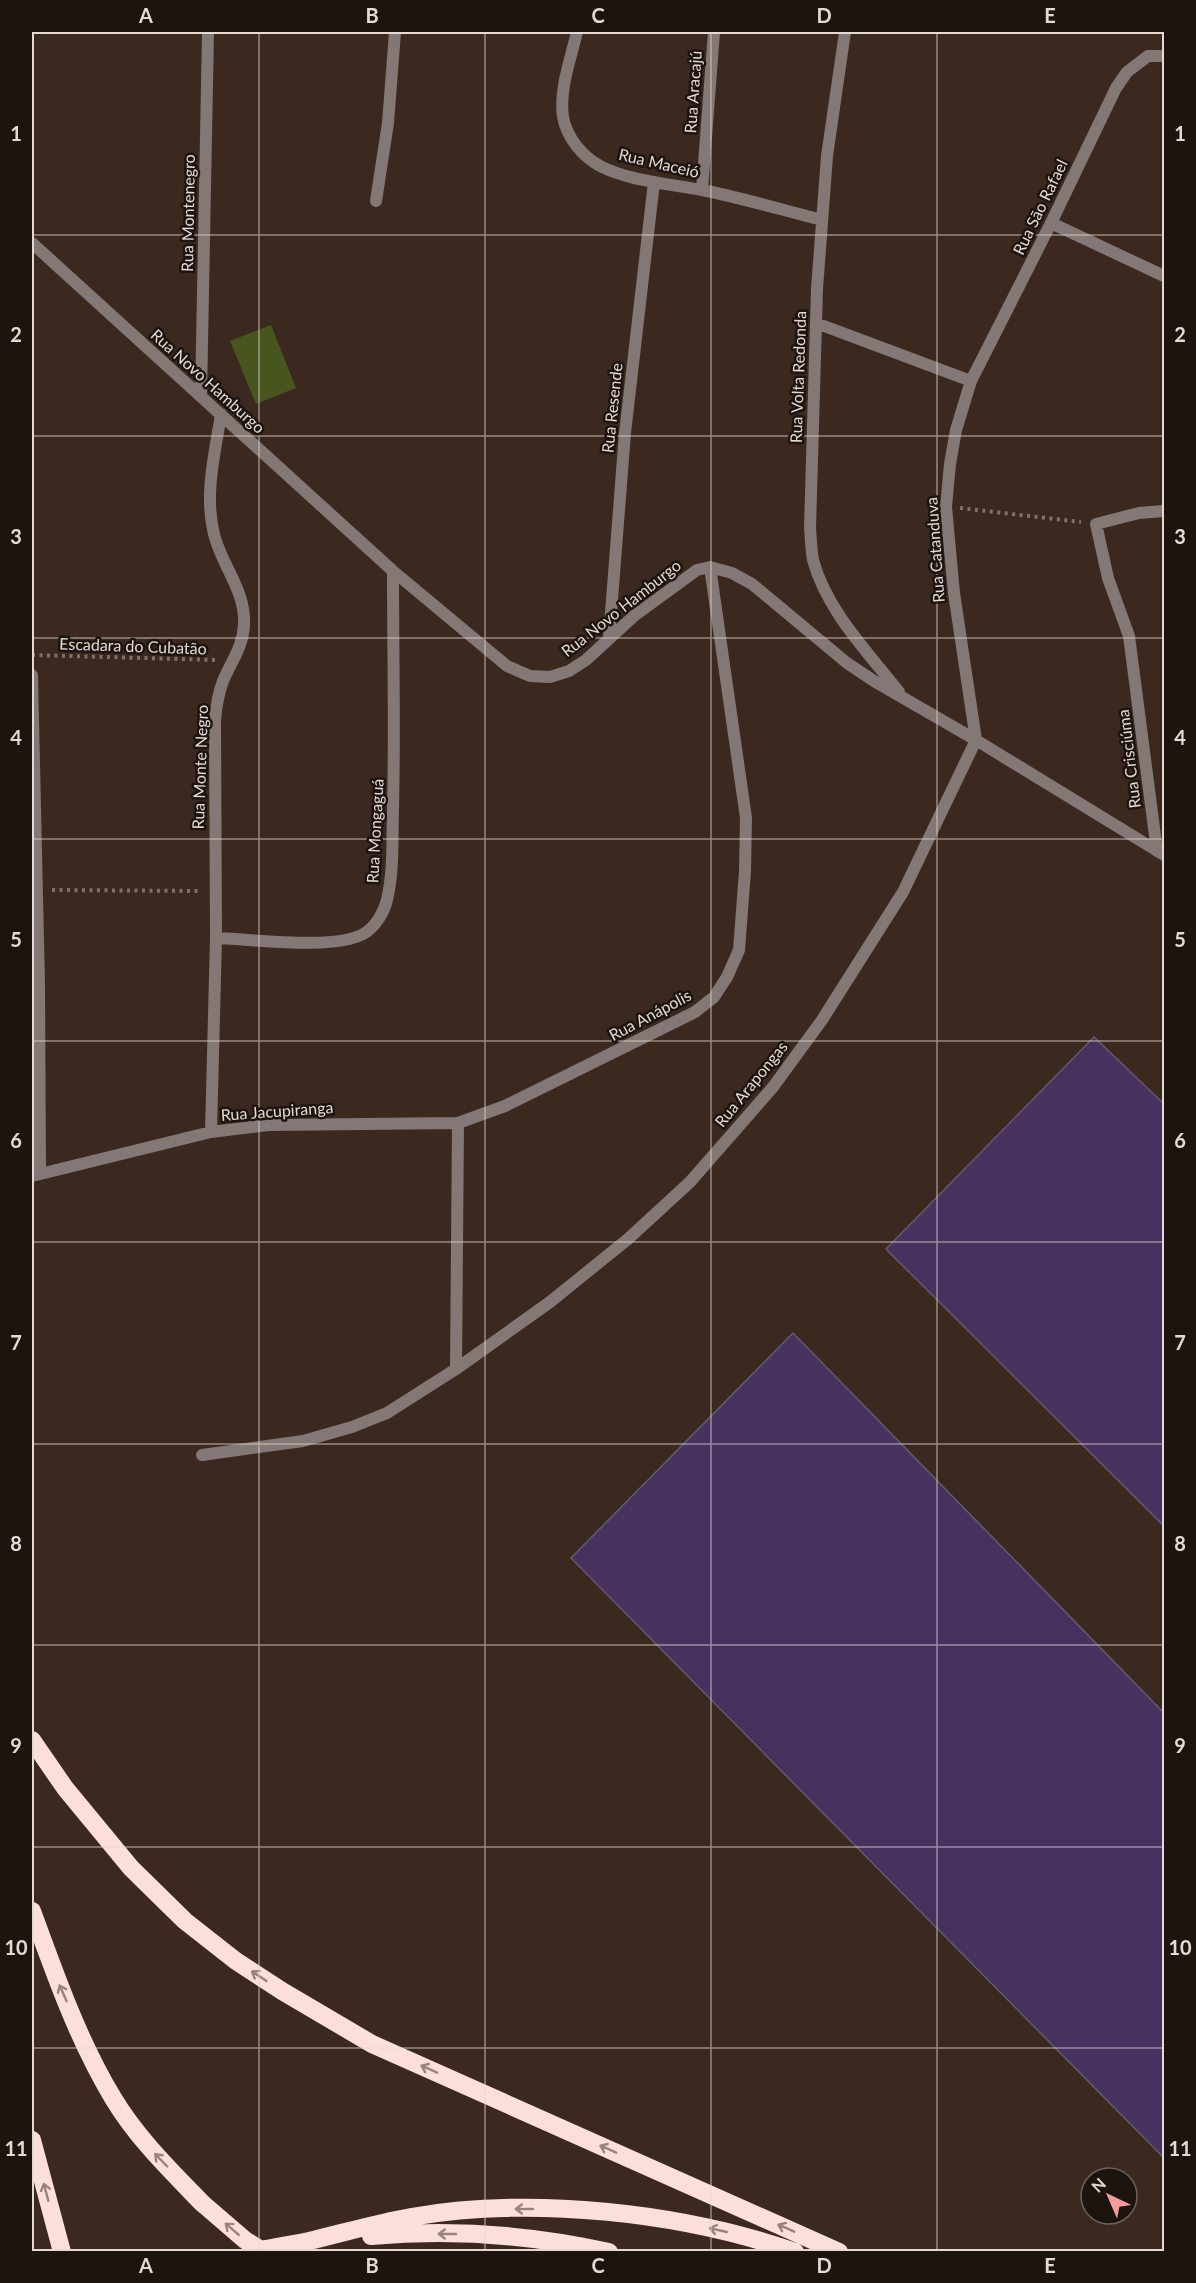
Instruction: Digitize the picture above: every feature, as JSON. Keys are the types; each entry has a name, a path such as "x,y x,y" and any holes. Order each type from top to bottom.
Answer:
{"highway":[{"path":"32,1740 65,1788 131,1868 185,1921 236,1961 282,1991 372,2044 839,2252"},
{"path":"32,1911 58,1982 87,2049 114,2099 151,2150 202,2203 245,2240 264,2252"},
{"path":"32,2140 61,2248"},
{"path":"250,2252 306,2242 411,2217 475,2209 560,2210 638,2216 714,2229 795,2252"},
{"path":"306,2242 395,2234 469,2234 548,2241 609,2252"}],"street":[{"name":"Rua Montenegro","path":"201,396 208,32"},
{"path":"376,201 388,123 395,32"},
{"name":"Rua Maceió","path":"577,32 563,94 563,117 571,138 584,156 602,167 654,182 702,190 822,220"},
{"name":"Rua Aracajú","path":"702,190 714,32"},
{"name":"Rua Volta Redonda","path":"845,32 827,156 822,220 816,323 810,528 813,558 824,590 840,616 903,697"},
{"name":"Rua São Rafael","path":"971,381 1116,88 1126,72 1148,56 1164,56"},
{"name":"Rua Resende","path":"609,639 625,433 654,182"},
{"path":"1051,223 1164,276"},
{"name":"Rua Novo Hamburgo","path":"32,243 393,571 507,666 530,676 550,677 569,671 586,660 676,584 697,570 710,567"},
{"path":"816,323 971,381"},
{"name":"Rua Catanduva","path":"971,381 956,430 946,507 954,593 976,740"},
{"name":"Rua Monte Negro","path":"211,1132 216,938 215,721 217,700 223,680 242,642 244,624 243,608 236,584 214,537 210,516 210,485 221,414"},
{"path":"1096,524 1139,513 1164,512"},
{"name":"Rua Crisciúma","path":"1096,524 1108,578 1130,636 1161,853"},
{"path":"710,567 732,573 752,584 847,663 1161,853"},
{"name":"Rua Anápolis","path":"458,1123 505,1106 695,1012 714,997 727,977 739,950 745,871 746,818 710,567"},
{"name":"Rua Mongaguá","path":"216,938 342,941 366,932 381,916 387,902 394,776 393,571"},
{"path":"32,675 39,984 36,1175"},
{"name":"Rua Arapongas","path":"202,1455 303,1440 387,1413 456,1369 550,1302 628,1239 690,1182 766,1095 822,1020 903,892 976,740"},
{"path":"456,1369 458,1123"},
{"name":"Rua Jacupiranga","path":"36,1175 211,1132 269,1125 458,1123"}],"path":[{"path":"946,507 1096,524"},
{"name":"Escadara do Cubatão","path":"32,655 234,660"},
{"path":"36,890 214,891"}],"green space":[{"path":"271,325 296,388 256,404 230,341"}],"building":[{"path":"1094,1037 1164,1104 1164,1526 886,1249"},
{"path":"793,1333 1164,1713 1164,2158 571,1558"}]}
